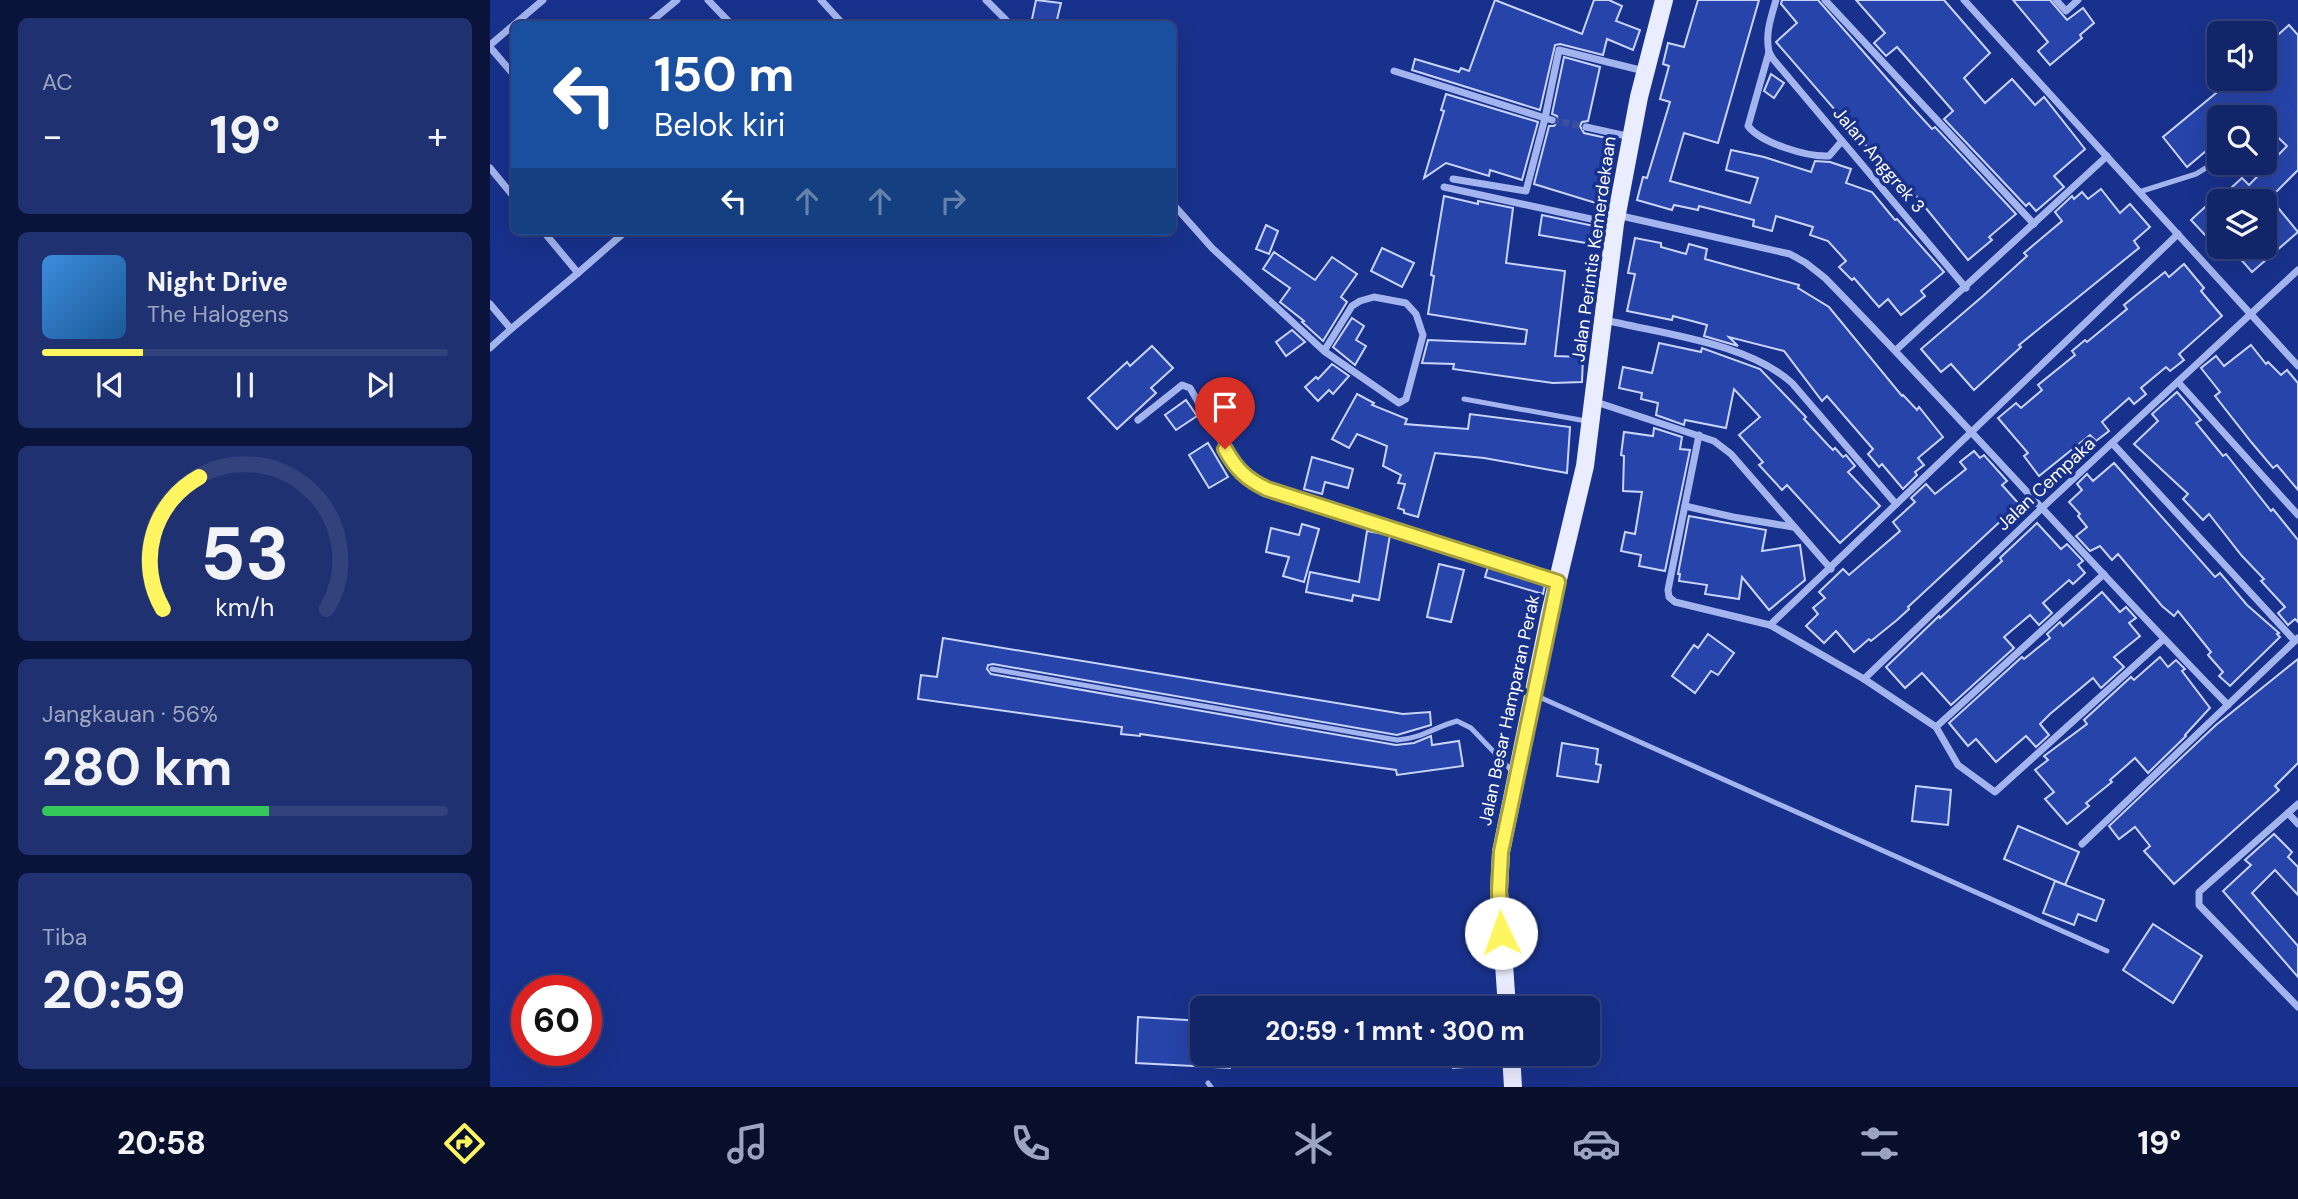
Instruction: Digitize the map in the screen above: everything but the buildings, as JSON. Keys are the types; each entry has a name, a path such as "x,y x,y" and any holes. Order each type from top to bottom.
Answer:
{"main road":[{"name":"Jalan Perintis Kemerdekaan","path":"1585,466 1616,219 1646,71 1664,0"},
{"name":"Jalan Besar Hamparan Perak","path":"1506,996 1499,891 1501,852 1585,466"},
{"path":"1512,1066 1513,1087"}],"street":[{"path":"519,21 543,0"},
{"path":"652,21 677,0"},
{"path":"708,0 728,21"},
{"path":"821,0 840,21"},
{"path":"986,0 1007,21"},
{"path":"1776,0 1766,40 1769,52 1748,126 1754,133 1791,150 1824,156 1829,156 1842,141"},
{"path":"1825,0 2034,224"},
{"path":"1964,0 2296,361"},
{"path":"2056,0 2066,11 2078,0"},
{"path":"511,28 490,46 511,71"},
{"path":"1453,179 1526,191 1549,119 1559,50 1646,71"},
{"name":"Jalan Anggrek 3","path":"1769,52 1966,288"},
{"path":"1394,71 1549,119"},
{"path":"1586,127 1632,137"},
{"path":"1896,350 2107,156"},
{"path":"490,168 511,193"},
{"path":"1444,187 1790,254 1806,262 1896,350 2228,705"},
{"path":"1176,208 1212,248 1324,351 1399,403 1406,399 1423,335 1416,314 1406,303 1374,297 1352,306 1324,351"},
{"path":"1770,625 2178,234"},
{"path":"546,235 578,273"},
{"path":"490,348 621,235"},
{"name":"Jalan Cempaka","path":"1864,680 2043,507 2298,270"},
{"path":"490,304 511,329"},
{"path":"1604,320 1733,350 1780,371 1896,504"},
{"path":"2178,382 2298,515"},
{"path":"1138,420 1172,391 1182,385 1190,388 1237,469 1250,481 1267,489 1558,582"},
{"path":"1592,401 1714,441 1731,454 1830,569"},
{"path":"1699,435 1668,590 1669,597 1675,602 1770,625 1864,680 1936,727 1958,765 1995,792 2164,639"},
{"path":"2082,844 2296,639 2112,443"},
{"path":"1685,506 1793,527"},
{"path":"1936,727 2104,574"},
{"path":"2298,804 2199,892 2198,898 2199,905 2298,1007"},
{"path":"2288,813 2298,824"}],"lane":[{"path":"2139,192 2196,174 2207,167"},
{"path":"1464,399 1589,422"},
{"path":"992,668 1397,740 1427,734 1439,726 1457,721 1471,728 1516,775"},
{"path":"1534,695 2107,951"}],"tunnel":[{"path":"1552,120 1586,127"}],"route":[{"path":"1225,449 1237,469 1250,481 1267,489 1558,582 1501,852 1501,933"}]}
